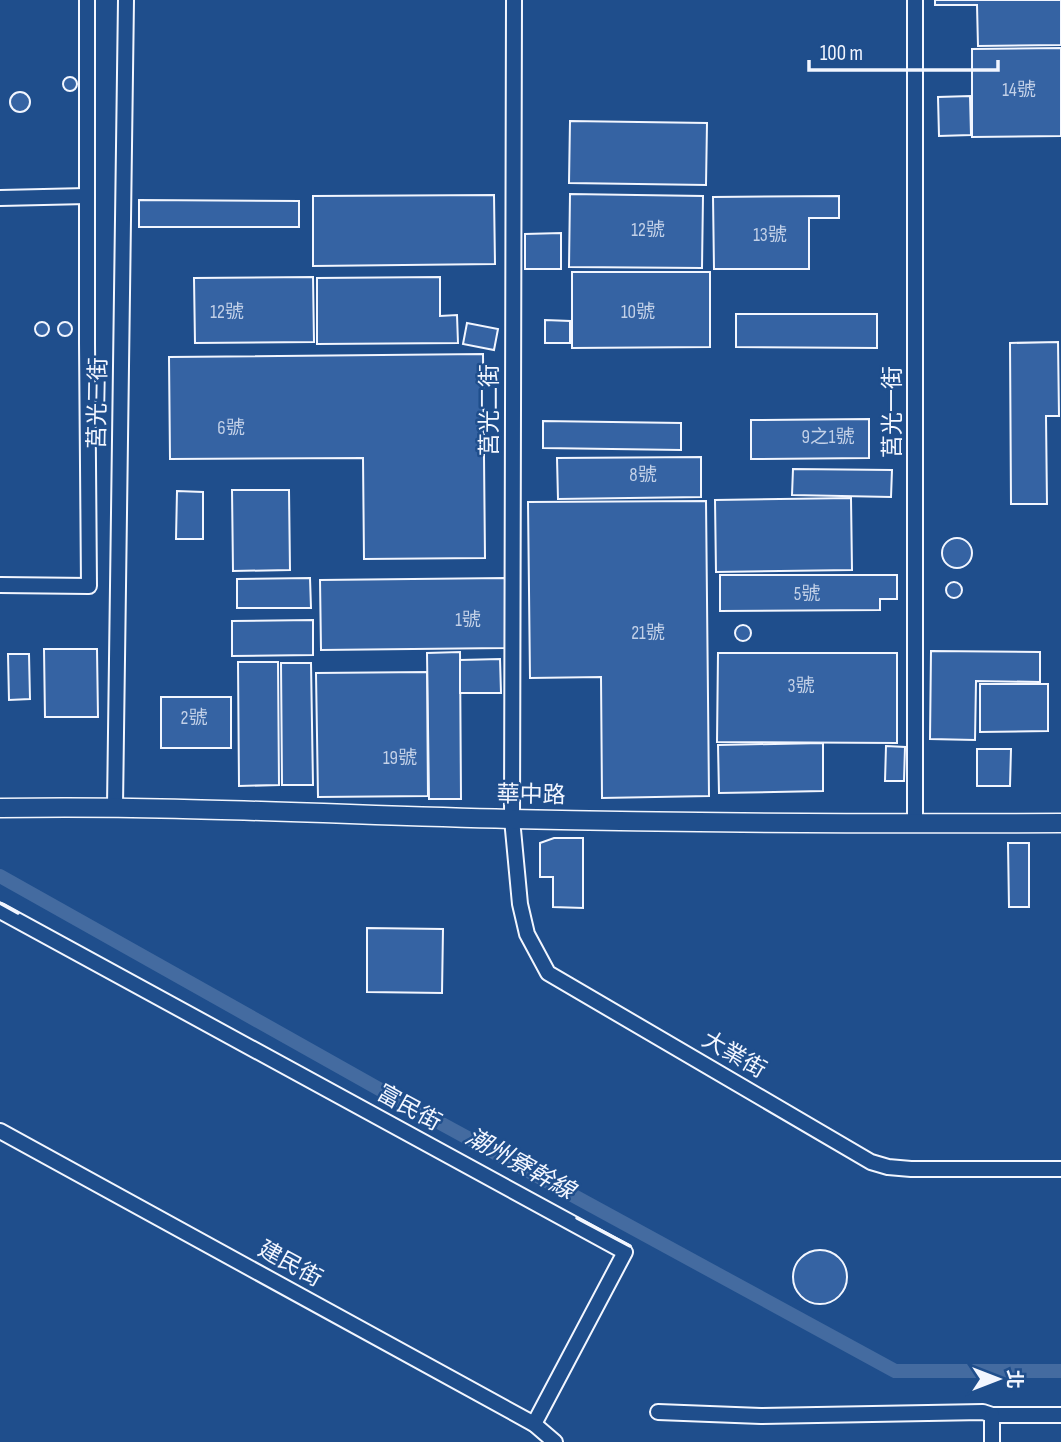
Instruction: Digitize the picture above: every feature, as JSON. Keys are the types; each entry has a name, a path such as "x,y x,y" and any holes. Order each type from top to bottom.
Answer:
{"main road":[{"name":"華中路","path":"0,808 115,806 512,819 915,824 1061,822"}],"street":[{"path":"0,585 89,586 88,0"},
{"name":"莒光三街","path":"115,806 126,0"},
{"name":"莒光二街","path":"512,819 514,0"},
{"name":"莒光一街","path":"915,0 915,824"},
{"path":"0,198 87,196"},
{"name":"大業街","path":"512,819 520,904 527,934 548,973 871,1161 888,1167 911,1169 1061,1169"},
{"name":"富民街","path":"0,911 625,1252 534,1424"},
{"name":"建民街","path":"0,1131 534,1424 555,1442"},
{"path":"658,1412 761,1416 983,1412 992,1415 1061,1415"},
{"path":"992,1415 992,1442"}],"building":[{"path":"935,0 1061,0 1061,45 978,46 977,5 935,5"},
{"path":"1061,48 1061,136 972,137 972,49"},
{"path":"70,77 75,79 75,89 70,91 65,89 63,84 65,79"},
{"path":"20,92 27,95 30,102 27,109 20,112 13,109 10,102 13,95"},
{"path":"970,96 971,135 939,136 938,97"},
{"path":"570,121 707,123 706,185 569,183"},
{"path":"570,194 703,196 702,268 569,267"},
{"path":"494,195 495,264 313,266 313,196"},
{"path":"839,196 839,218 809,218 809,269 714,269 713,197"},
{"path":"139,200 299,201 299,227 139,227"},
{"path":"561,233 561,269 525,269 525,234"},
{"path":"572,272 710,272 710,347 572,348"},
{"path":"313,277 314,342 195,343 194,278"},
{"path":"440,277 440,316 457,315 458,343 317,344 317,278"},
{"path":"736,314 877,314 877,348 736,347"},
{"path":"545,320 570,321 570,343 545,343"},
{"path":"39,322 45,322 49,329 45,336 39,336 35,332 35,326"},
{"path":"65,322 70,324 70,334 65,336 60,334 58,329 60,324"},
{"path":"467,323 498,329 494,350 463,344"},
{"path":"1058,342 1059,416 1046,416 1047,504 1011,504 1010,343"},
{"path":"483,354 485,558 364,559 363,458 170,459 169,357"},
{"path":"869,419 869,458 751,459 751,420"},
{"path":"543,421 681,423 681,450 543,448"},
{"path":"701,457 701,497 558,499 557,458"},
{"path":"793,469 892,470 891,497 792,495"},
{"path":"232,490 289,490 290,570 233,571"},
{"path":"177,491 203,492 203,539 176,539"},
{"path":"851,498 852,570 716,572 715,500"},
{"path":"706,501 709,796 602,798 601,677 530,678 528,502"},
{"path":"957,538 963,539 971,547 971,559 963,567 957,568 951,567 943,559 942,553 943,547 951,539"},
{"path":"720,575 897,575 897,599 880,599 880,610 720,611"},
{"path":"310,578 311,608 237,608 237,579"},
{"path":"505,578 505,648 321,650 320,580"},
{"path":"951,582 957,582 962,590 960,596 951,598 946,593 946,587"},
{"path":"313,620 313,655 232,656 232,621"},
{"path":"740,625 746,625 751,633 749,639 740,641 735,636 735,630"},
{"path":"44,649 97,649 98,717 45,717"},
{"path":"931,651 1040,652 1040,682 976,681 975,740 930,739"},
{"path":"460,652 461,799 429,799 427,653"},
{"path":"718,653 897,653 897,743 717,742"},
{"path":"8,654 29,654 30,699 9,700"},
{"path":"500,659 501,693 460,693 460,660"},
{"path":"238,662 278,662 279,785 239,786"},
{"path":"281,663 311,663 313,785 282,785"},
{"path":"427,672 428,796 318,797 316,673"},
{"path":"980,684 1048,684 1048,731 980,732"},
{"path":"161,697 231,697 231,748 161,748"},
{"path":"823,743 823,791 719,793 718,745"},
{"path":"886,746 905,747 904,781 885,781"},
{"path":"977,749 1011,749 1010,786 977,786"},
{"path":"554,838 583,838 583,908 553,907 553,877 540,877 540,843"},
{"path":"1008,843 1029,843 1029,907 1009,907"},
{"path":"367,928 443,929 442,993 367,992"},
{"path":"825,1250 835,1254 843,1262 847,1277 843,1292 835,1300 815,1304 805,1300 797,1292 793,1272 797,1262 805,1254"}],"waterway":[{"name":"潮州寮幹線","path":"0,876 420,1112 895,1371 1061,1371"}],"wall":[{"path":"0,903 18,913"},
{"path":"577,1218 630,1246"}]}
